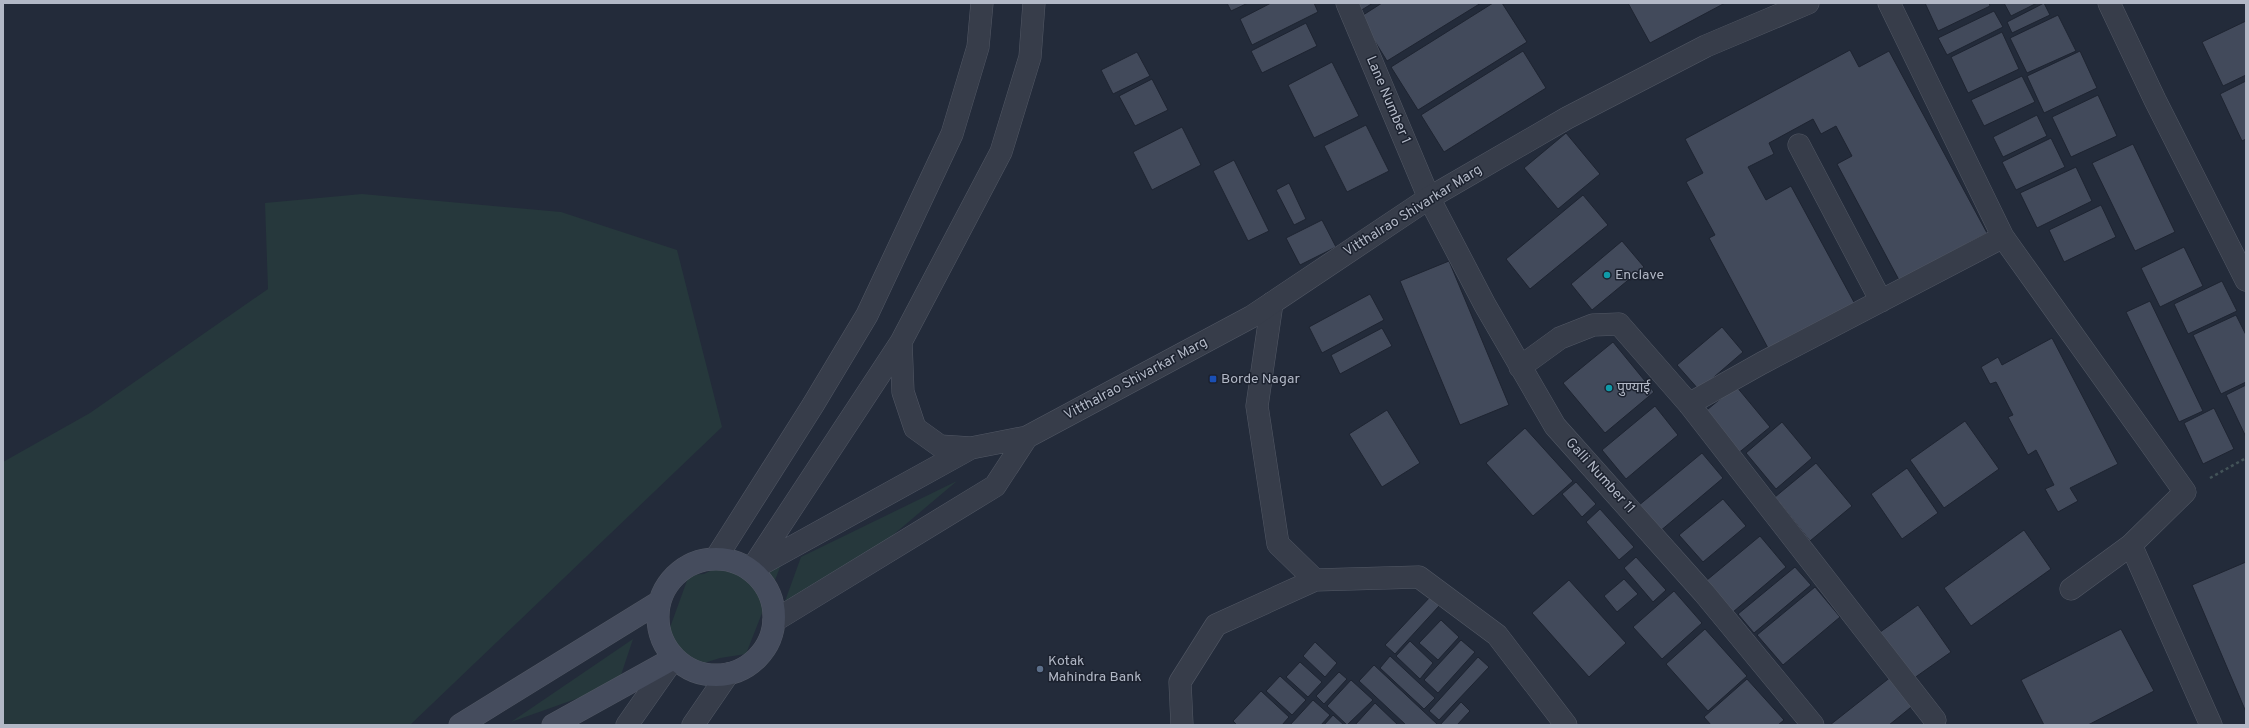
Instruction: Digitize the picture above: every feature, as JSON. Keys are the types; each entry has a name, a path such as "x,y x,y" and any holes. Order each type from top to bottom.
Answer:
{"main road":[{"path":"716,558 735,561 751,570 765,585 772,602 774,621 771,639 761,655 747,667 728,674 709,675 690,669 674,658 663,641 659,628 659,602 668,583 682,569 698,561 716,558"},
{"path":"460,725 659,602"},
{"path":"553,725 674,658"}],"street":[{"path":"716,558 813,405 867,315 952,134 978,47 982,3"},
{"path":"751,570 901,342 1001,152 1030,57 1034,3"},
{"name":"Lane Number 1","path":"1347,3 1429,198"},
{"name":"Vitthalrao Shivarkar Marg","path":"1027,437 1251,318 1429,198 1566,118 1706,46 1808,3"},
{"path":"1889,3 2003,237 2185,492 2131,545 2071,589"},
{"path":"2109,3 2155,100 2246,280"},
{"path":"1799,145 1881,301"},
{"name":"Galli Number 11","path":"1429,198 1485,305 1555,426 1704,593 1813,725"},
{"path":"1689,404 2003,237"},
{"path":"1272,303 1257,406 1275,528 1278,544 1315,580"},
{"path":"1520,367 1560,338 1593,325 1619,324 1689,404 1935,720"},
{"path":"901,342 903,392 915,428 940,446 971,448 1027,437"},
{"path":"774,621 995,486 1027,437"},
{"path":"751,570 971,448"},
{"path":"2131,545 2211,725"},
{"path":"1182,725 1180,682 1216,626 1315,580 1419,578 1497,635 1566,725"},
{"path":"626,725 674,658"},
{"path":"693,725 728,674"}],"path":[{"path":"2185,492 2246,458"}],"shaded area":[{"path":"362,194 561,212 677,250 722,427 410,725 3,725 3,462 90,413 268,289 265,203"},
{"path":"957,481 772,637 801,557"},
{"path":"786,552 746,654 720,658 651,680 689,575 704,574 714,569"},
{"path":"633,639 618,684 511,722"}],"building":[{"path":"1227,3 1248,3 1231,11"},
{"path":"1271,3 1314,3 1318,12 1252,45 1240,19"},
{"path":"1355,3 1373,3 1360,11"},
{"path":"1382,3 1481,3 1387,61 1360,17"},
{"path":"1493,3 1502,3 1527,42 1418,110 1391,67"},
{"path":"1628,3 1725,3 1650,43"},
{"path":"1925,3 1989,3 1990,6 1938,31"},
{"path":"2004,3 2037,3 2011,16"},
{"path":"2044,3 2050,15 2012,33 2007,22"},
{"path":"1994,11 2003,27 1947,55 1938,38"},
{"path":"2058,15 2076,51 2027,73 2010,38"},
{"path":"2246,21 2246,75 2223,86 2202,42"},
{"path":"1306,23 1317,46 1262,73 1251,51"},
{"path":"2002,32 2019,69 1968,93 1951,57"},
{"path":"1850,50 1859,67 1889,51 1987,233 1899,280 1837,164 1852,156 1836,126 1821,134 1813,119 1769,143 1774,154 1748,167 1766,200 1791,186 1855,304 1769,350 1709,238 1715,235 1686,182 1703,173 1685,139"},
{"path":"1523,51 1546,88 1444,152 1421,115"},
{"path":"2080,51 2097,88 2044,113 2027,76"},
{"path":"1137,52 1150,76 1113,94 1101,70"},
{"path":"1332,62 1359,116 1314,138 1288,85"},
{"path":"2022,76 2035,102 1984,126 1971,100"},
{"path":"1152,79 1168,110 1135,126 1119,96"},
{"path":"2246,81 2246,139 2242,141 2220,94"},
{"path":"2098,95 2117,136 2071,157 2052,117"},
{"path":"2037,115 2047,136 2003,157 1993,137"},
{"path":"1366,125 1389,171 1347,192 1324,146"},
{"path":"1182,127 1201,165 1152,190 1133,152"},
{"path":"1566,133 1600,174 1558,209 1524,168"},
{"path":"2051,138 2065,167 2016,190 2002,162"},
{"path":"2133,144 2175,232 2135,251 2092,163"},
{"path":"1234,160 1269,231 1248,241 1213,171"},
{"path":"2076,167 2092,201 2037,228 2020,193"},
{"path":"1289,183 1306,219 1294,225 1276,190"},
{"path":"1583,195 1608,225 1530,289 1506,259"},
{"path":"2101,205 2116,237 2064,262 2049,230"},
{"path":"1322,220 1336,247 1300,265 1286,238"},
{"name":"Enclave","path":"1622,241 1644,267 1592,310 1571,284"},
{"path":"2184,247 2203,286 2160,307 2141,268"},
{"path":"1449,261 1509,405 1460,425 1400,281"},
{"path":"2222,281 2237,311 2188,334 2174,304"},
{"path":"1370,294 1384,320 1322,353 1309,327"},
{"path":"2150,301 2203,411 2179,422 2126,312"},
{"path":"2236,315 2246,335 2246,382 2221,394 2193,335"},
{"path":"1722,327 1743,352 1699,390 1677,365"},
{"path":"1382,328 1392,346 1340,374 1331,355"},
{"path":"2052,338 2118,464 2070,488 2078,501 2058,512 2045,489 2054,485 2036,450 2028,455 2008,417 2013,415 1996,382 1990,384 1981,367 1998,357 2002,365"},
{"name":"पुण्याई","path":"1613,342 1654,392 1605,433 1563,383"},
{"path":"2246,385 2246,437 2226,395"},
{"path":"1736,386 1770,427 1736,455 1702,414"},
{"path":"1655,406 1678,435 1626,479 1602,450"},
{"path":"2214,408 2234,449 2203,464 2184,423"},
{"path":"1387,410 1420,463 1382,487 1349,434"},
{"path":"1965,421 1999,469 1944,508 1910,460"},
{"path":"1782,422 1812,458 1776,489 1746,453"},
{"path":"1525,428 1573,481 1533,516 1486,463"},
{"path":"1702,453 1723,478 1659,532 1638,506"},
{"path":"1816,463 1852,506 1810,541 1775,497"},
{"path":"1907,468 1938,513 1902,539 1871,494"},
{"path":"1576,482 1596,504 1582,517 1562,494"},
{"path":"1723,499 1746,526 1703,562 1679,535"},
{"path":"1600,509 1634,547 1619,560 1586,522"},
{"path":"2024,530 2051,569 1971,626 1944,588"},
{"path":"1760,536 1786,567 1733,612 1707,580"},
{"path":"1636,557 1666,590 1653,602 1624,568"},
{"path":"2246,562 2246,712 2192,585"},
{"path":"1795,567 1811,585 1754,633 1738,614"},
{"path":"1624,579 1638,594 1617,612 1604,596"},
{"path":"1569,580 1626,643 1589,677 1532,613"},
{"path":"1815,587 1840,617 1783,665 1757,635"},
{"path":"1674,591 1702,623 1662,659 1633,627"},
{"path":"1430,597 1439,606 1395,654 1385,645"},
{"path":"1918,605 1951,652 1910,681 1876,635"},
{"path":"1441,620 1459,637 1438,660 1419,643"},
{"path":"1705,629 1747,676 1708,711 1666,664"},
{"path":"2121,629 2154,691 2088,725 2044,725 2021,680"},
{"path":"1461,640 1475,652 1438,693 1424,680"},
{"path":"1410,641 1433,663 1420,679 1396,656"},
{"path":"1315,642 1337,663 1325,677 1303,656"},
{"path":"1390,656 1435,698 1424,709 1380,668"},
{"path":"1478,657 1489,667 1439,720 1429,711"},
{"path":"1300,662 1322,682 1308,697 1286,677"},
{"path":"1374,665 1437,724 1406,725 1359,681"},
{"path":"1339,672 1347,679 1324,704 1316,696"},
{"path":"1280,676 1306,700 1292,715 1266,691"},
{"path":"1892,676 1915,704 1889,725 1830,725"},
{"path":"1747,679 1784,720 1778,725 1711,725 1704,717"},
{"path":"1351,680 1373,700 1347,725 1327,706"},
{"path":"1261,691 1289,717 1282,725 1237,725 1233,721"},
{"path":"1313,700 1330,715 1321,725 1290,725"},
{"path":"1461,702 1470,711 1457,725 1440,725"},
{"path":"1375,703 1398,725 1355,725"},
{"path":"1333,715 1344,725 1324,725"}],"place":[{"name":"Enclave","path":"1607,275"},
{"name":"Borde Nagar","path":"1213,379"},
{"name":"पुण्याई","path":"1609,388"},
{"name":"Kotak Mahindra Bank","path":"1040,669"}]}
